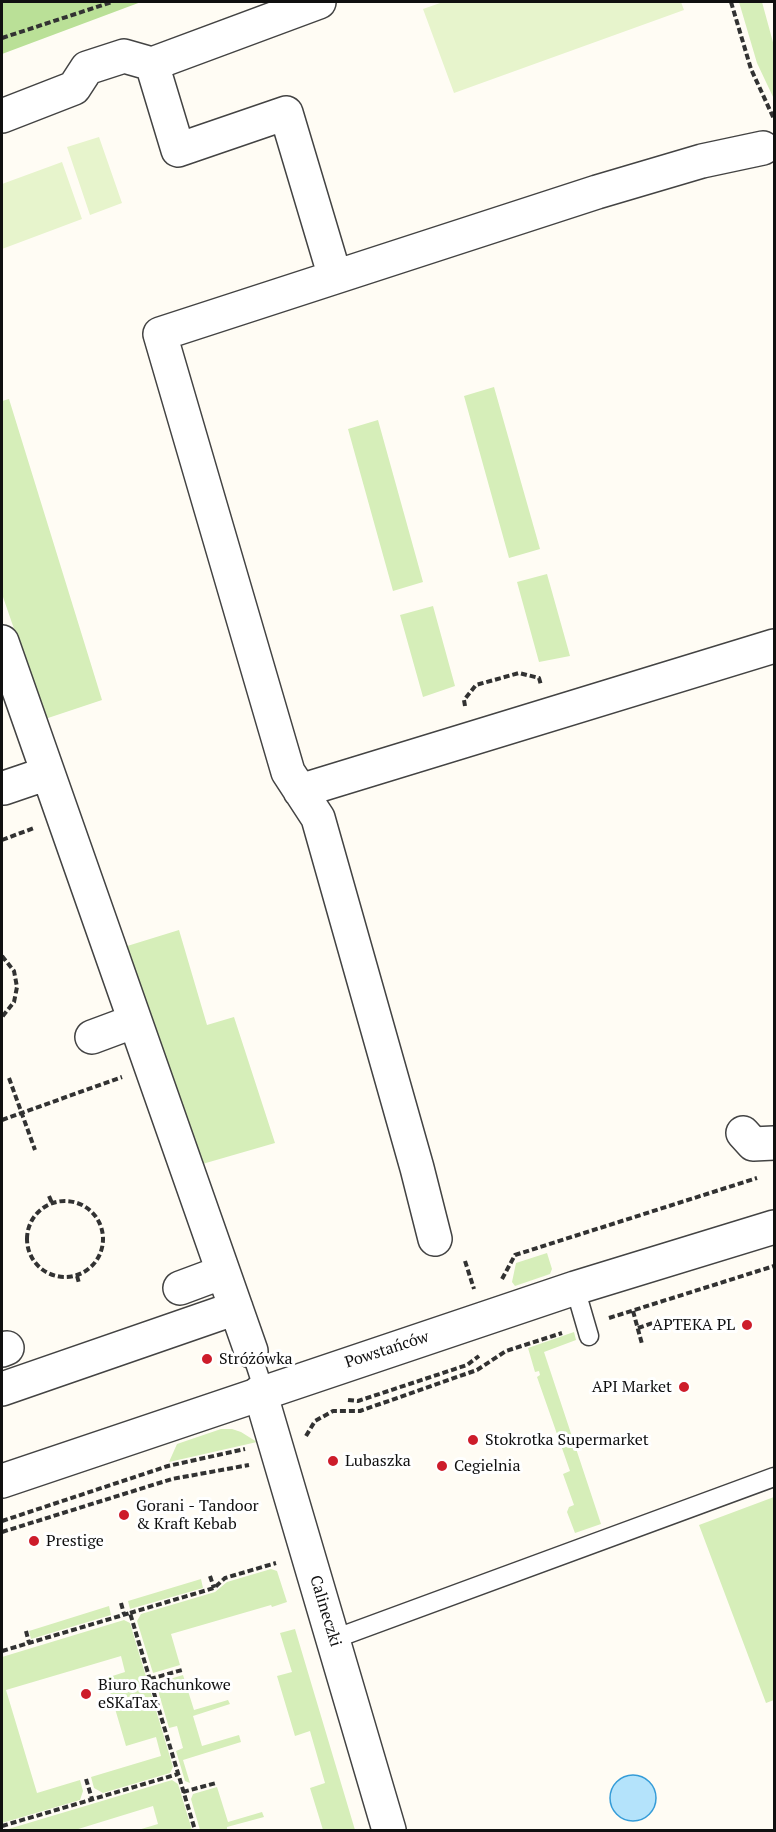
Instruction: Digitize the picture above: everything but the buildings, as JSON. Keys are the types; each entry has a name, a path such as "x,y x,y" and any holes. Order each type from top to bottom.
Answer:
{"street":[{"path":"2,116 74,88 87,68 124,56 152,64 319,2"},
{"path":"152,64 178,150 286,113 335,277"},
{"path":"435,1239 318,818 288,772 160,334 771,138"},
{"path":"2,642 251,1352"},
{"path":"300,790 774,646"},
{"path":"4,788 48,773"},
{"path":"92,1037 135,1021"},
{"path":"743,1133 753,1144 774,1143"},
{"name":"Powstańców","path":"2,1479 575,1288 774,1227"},
{"path":"180,1288 223,1272"},
{"path":"2,1389 236,1308"},
{"name":"Calineczki","path":"262,1392 389,1830"}],"lane":[{"path":"575,1288 588,1331"},
{"path":"251,1352 262,1392"},
{"path":"334,1639 774,1478"}],"path":[{"path":"2,38 112,2"},
{"path":"731,2 771,138"},
{"path":"476,685 519,673"},
{"path":"496,674 498,679"},
{"path":"2,956 14,971 17,987 14,1002 2,1017"},
{"path":"2,1120 151,1067"},
{"path":"9,1078 35,1150"},
{"path":"499,1284 515,1255 764,1175"},
{"path":"50,1196 52,1203"},
{"path":"67,1200 82,1204 94,1214 102,1227 104,1241 100,1256 90,1268 77,1276 60,1277 44,1271 32,1260 27,1244 28,1227 38,1212 52,1203 67,1200"},
{"path":"465,1261 475,1292 483,1290"},
{"path":"302,1443 315,1421 324,1414 333,1411 360,1411 477,1370 506,1351 588,1331 633,1311 774,1266"},
{"path":"77,1276 79,1283"},
{"path":"633,1311 642,1344"},
{"path":"638,1328 661,1320"},
{"path":"2,1521 168,1466 249,1449"},
{"path":"2,1532 172,1479 252,1464"},
{"path":"2,1652 214,1588 225,1578 281,1561"},
{"path":"210,1576 214,1588"},
{"path":"121,1603 124,1614"},
{"path":"130,1613 195,1830"},
{"path":"26,1631 29,1643"},
{"path":"150,1679 182,1670"},
{"path":"2,1826 178,1774"},
{"path":"86,1779 92,1799"},
{"path":"183,1792 216,1783"}],"green space":[{"path":"2,2 141,2 2,54"},
{"path":"443,2 681,2 684,10 454,93 423,9"},
{"path":"739,2 762,2 774,46 774,99 757,63"},
{"path":"99,137 122,203 90,215 67,147"},
{"path":"62,162 82,219 2,249 2,184"},
{"path":"494,387 540,549 509,558 464,396"},
{"path":"9,399 102,700 45,719 2,594 2,401"},
{"path":"378,420 423,582 393,591 348,429"},
{"path":"547,574 570,656 539,662 517,582"},
{"path":"433,606 455,686 423,697 400,615"},
{"path":"179,930 207,1025 234,1017 275,1143 199,1165 124,947"},
{"path":"547,1253 552,1269 550,1274 515,1286 512,1282 516,1263"},
{"path":"574,1332 576,1340 544,1352 601,1524 575,1533 567,1512 569,1507 574,1505 563,1474 570,1471 537,1377 540,1375 539,1371 535,1372 528,1348"},
{"path":"221,1429 241,1432 257,1442 169,1462 177,1444"},
{"path":"774,1497 774,1700 766,1703 699,1525"},
{"path":"271,1569 277,1571 287,1602 171,1634 180,1665 153,1673 137,1621 141,1614 215,1592 227,1582"},
{"path":"201,1579 203,1588 130,1609 128,1601"},
{"path":"109,1606 111,1615 31,1639 29,1631"},
{"path":"124,1620 130,1623 173,1767 170,1773 103,1793 94,1788 91,1777 161,1756 156,1737 126,1746 106,1678 125,1672 121,1656 6,1690 37,1793 80,1780 83,1791 80,1800 2,1823 2,1657"},
{"path":"295,1629 355,1830 323,1830 310,1788 325,1783 310,1731 295,1736 277,1676 292,1672 280,1633"},
{"path":"183,1675 194,1710 228,1700 230,1704 193,1716 202,1746 239,1735 241,1742 183,1760 190,1783 185,1781 176,1751 183,1748 177,1726 169,1728 157,1687 160,1682"},
{"path":"172,1780 178,1784 192,1830 138,1830 158,1824 153,1806 75,1830 5,1830"},
{"path":"217,1787 228,1822 262,1812 264,1817 227,1827 227,1830 200,1830 191,1799 193,1794"}],"water":[{"path":"633,1775 649,1782 656,1798 649,1814 633,1821 617,1814 610,1798 617,1782"}],"place":[{"name":"APTEKA PL","path":"747,1325"},
{"name":"Stróżówka","path":"207,1359"},
{"name":"API Market","path":"684,1387"},
{"name":"Stokrotka Supermarket","path":"473,1440"},
{"name":"Lubaszka","path":"333,1461"},
{"name":"Cegielnia","path":"442,1466"},
{"name":"Gorani - Tandoor & Kraft Kebab","path":"124,1515"},
{"name":"Prestige","path":"34,1541"},
{"name":"Biuro Rachunkowe eSKaTax","path":"86,1694"}]}
